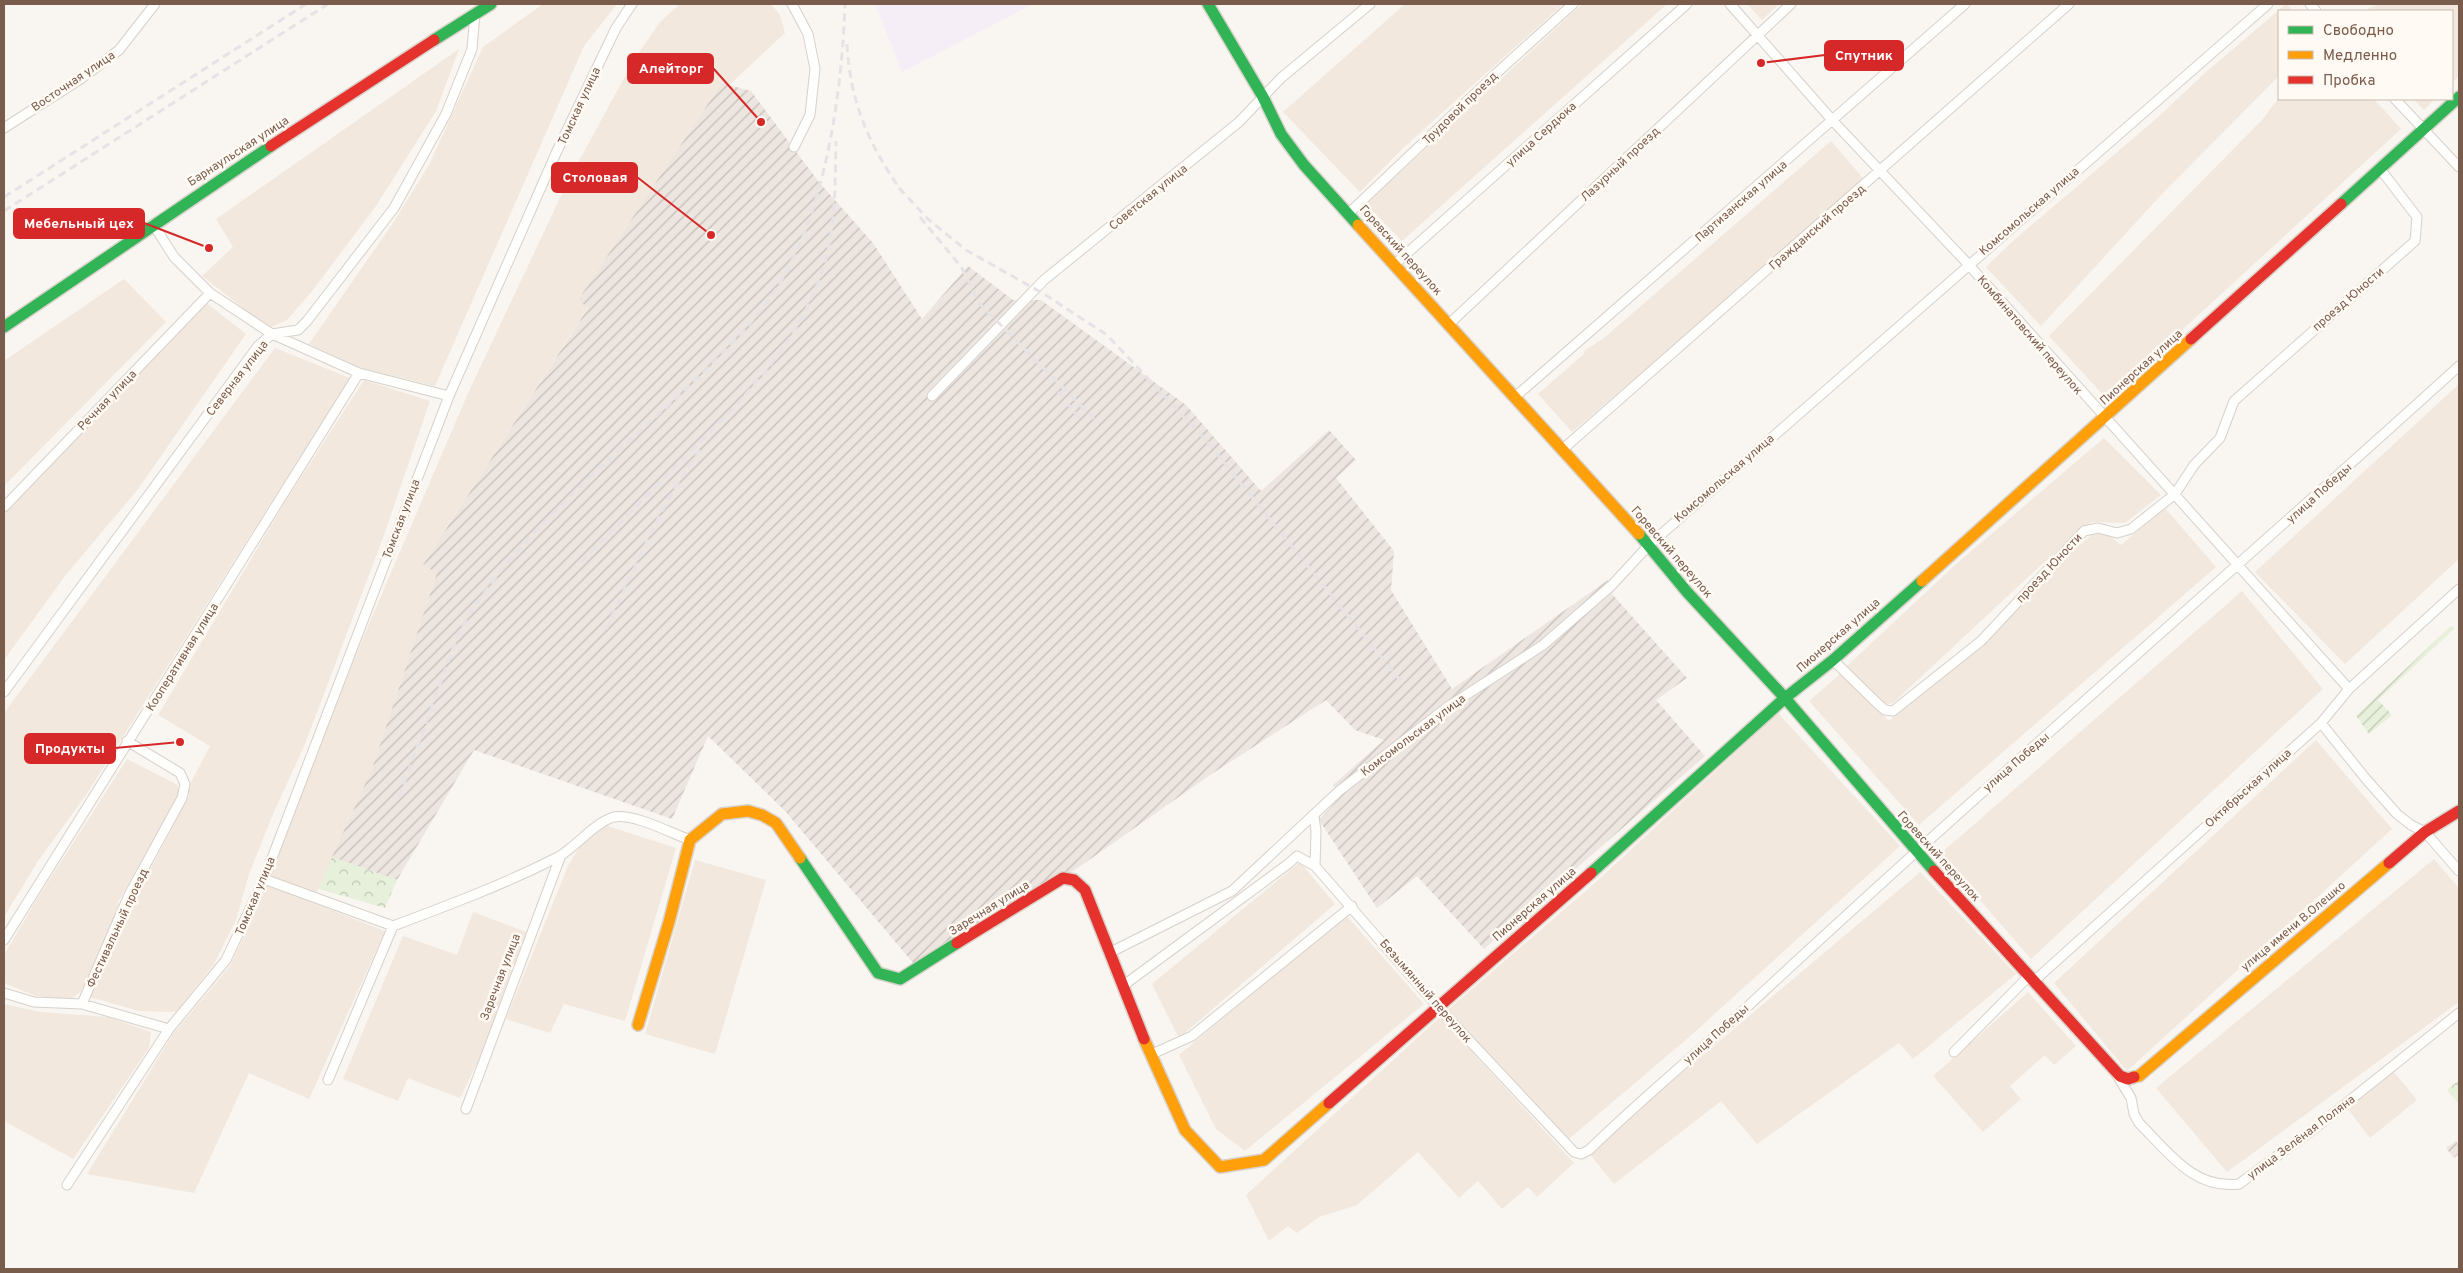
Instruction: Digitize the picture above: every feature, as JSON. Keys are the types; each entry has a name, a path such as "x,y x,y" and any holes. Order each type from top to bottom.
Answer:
{"street":[{"name":"Восточная улица","path":"4,128 82,78 119,50 155,4"},
{"name":"Барнаульская улица","path":"4,327 153,224 491,4"},
{"name":"Томская улица","path":"67,1185 169,1029 226,960 264,879 360,624 449,396 557,151 616,28 632,4"},
{"path":"792,4 808,34 815,69 810,115 794,147"},
{"name":"Горевский переулок","path":"1208,4 1263,97 1281,134 1304,165 1649,545 1687,592 1784,698 1915,851 2113,1071"},
{"name":"Советская улица","path":"932,396 1044,280 1174,177 1239,122 1281,78 1370,4"},
{"name":"Трудовой проезд","path":"1349,213 1501,69 1573,4"},
{"name":"улица Сердюка","path":"1395,264 1687,4"},
{"name":"Комбинатовский переулок","path":"1730,4 1833,121 1968,264 2104,418 2350,689"},
{"name":"Лазурный проезд","path":"1449,324 1792,4"},
{"name":"Партизанская улица","path":"1515,397 1965,4"},
{"name":"Гражданский проезд","path":"1563,449 1881,172 2069,4"},
{"name":"Комсомольская улица","path":"1110,953 1232,891 1339,791 1446,708 1544,645 1612,585 1649,545 1968,264 2268,4"},
{"name":"Северная улица","path":"4,692 252,354 272,334 298,330 307,321 394,208 446,114 462,77 472,49 475,13"},
{"name":"Пионерская улица","path":"1220,1167 1264,1160 1437,1006 1598,867 1784,698 1833,660 2459,98"},
{"path":"2396,100 2459,167"},
{"name":"проезд Юности","path":"1833,660 1885,710 1893,711 1981,641 2084,531 2098,528 2117,533 2131,529 2175,494 2194,465 2220,438 2234,401 2415,241 2417,217 2381,170"},
{"path":"153,224 174,257 210,293 272,334 359,373 449,396"},
{"name":"Речная улица","path":"4,507 210,293"},
{"name":"улица Победы","path":"1574,1152 1582,1154 1589,1150 1637,1104 1701,1050 1915,851 2238,567 2459,366"},
{"name":"Кооперативная улица","path":"4,940 359,373"},
{"name":"Октябрьская улица","path":"1954,1052 2030,979 2320,722 2350,689 2459,590"},
{"path":"2320,722 2397,814 2411,825 2425,832 2459,871"},
{"name":"Фестивальный проезд","path":"82,1004 130,895 182,798 184,784 180,773 127,741"},
{"name":"Заречная улица","path":"690,840 722,814 748,811 762,815 776,823 878,973 900,979 1063,878 1074,880 1085,890 1150,1055 1185,1130 1220,1167"},
{"name":"улица имени В.Олешко","path":"2113,1071 2128,1079 2139,1076 2425,832 2449,819 2459,811"},
{"path":"264,879 393,926 467,898 561,855 613,817 627,816 690,840 669,922 638,1025"},
{"path":"1124,985 1288,864 1296,856 1315,866 1316,831 1314,816"},
{"name":"Заречная улица","path":"466,1109 561,855"},
{"name":"Безымянный переулок","path":"1315,866 1352,906 1437,1006 1574,1152"},
{"path":"1150,1055 1192,1036 1352,906"},
{"path":"328,1080 393,926"},
{"path":"4,993 34,1002 82,1004 169,1029"},
{"name":"улица Зелёная Поляна","path":"2113,1071 2131,1098 2134,1114 2139,1124 2188,1172 2211,1184 2226,1186 2239,1184 2314,1129 2459,1013"}],"shaded area":[{"path":"543,4 617,4 584,46 435,386 360,368 309,344 393,223 429,165 483,47"},
{"path":"680,4 771,4 780,15 785,33 729,85 723,81 578,300 588,307 423,565 437,573 372,769 317,893 269,877 342,687 469,391 568,181 634,60 660,22"},
{"path":"875,4 1033,4 902,72"},
{"path":"1405,4 1563,4 1401,150 1360,192 1283,112"},
{"path":"1582,4 1667,4 1402,241 1366,204"},
{"path":"1747,4 1779,4 1762,20"},
{"path":"2286,4 2292,10 2279,10"},
{"path":"2378,4 2459,4 2459,76 2453,82 2453,10 2366,10"},
{"path":"2278,11 2278,77 2160,196 2041,326 1986,267 2013,241 2156,119 2206,72"},
{"path":"459,49 436,111 376,206 313,290 287,320 269,328 202,276 233,247 216,219"},
{"path":"723,81 729,85 751,91 818,181 873,243 922,319 968,266 1013,300 1041,300 1186,405 1261,491 1329,430 1356,460 1336,478 1394,551 1391,590 1452,689 1608,580 1615,589 1612,594 1687,678 1656,700 1705,756 1484,949 1417,876 1377,908 1319,820 1342,795 1333,785 1384,740 1355,730 1326,700 1210,775 1082,865 919,970 785,811 708,736 672,819 474,750 397,880 332,857 372,769 437,573 423,565 588,308 578,300"},
{"path":"2278,99 2375,100 2401,129 2157,353 2105,397 2049,336 2261,121"},
{"path":"2414,100 2434,100 2424,110"},
{"path":"1831,141 1863,178 1762,270 1572,432 1538,394 1585,353 1584,351 1604,338"},
{"path":"124,279 166,322 4,486 4,361"},
{"path":"204,301 246,334 138,489 65,576 4,660 4,511"},
{"path":"275,348 350,378 86,795 38,861 4,917 4,713"},
{"path":"364,380 430,401 384,535 305,744 273,814 249,874 236,920 214,964 176,1012 139,1011 90,997 124,919 189,796 188,788 210,746 158,715 285,502"},
{"path":"2459,384 2459,559 2345,664 2255,572"},
{"path":"2104,438 2161,495 2125,523 2091,522 2040,566 1893,703 1886,704 1874,696 1847,666 1955,565"},
{"path":"2165,508 2216,567 1919,825 1809,701 1840,674 1889,721 2064,558 2094,533 2107,534 2121,545"},
{"path":"2242,591 2323,689 2031,959 1940,854"},
{"path":"1778,713 1900,846 1688,1038 1563,1144 1443,1014 1595,883"},
{"path":"2316,740 2392,829 2127,1071 2054,983"},
{"path":"127,759 178,785 178,797 118,902 118,910 83,990 71,999 36,996 4,983 4,955 37,899"},
{"path":"595,822 676,848 625,1021 564,1004 550,1033 506,1019 568,866"},
{"path":"2434,859 2459,888 2459,1002 2227,1172 2156,1088"},
{"path":"695,860 766,880 715,1054 645,1034"},
{"path":"1300,862 1335,904 1179,1038 1152,984"},
{"path":"1920,872 2016,974 1913,1059 1899,1043 1757,1144 1721,1101 1614,1184 1588,1152"},
{"path":"268,885 385,931 309,1099 249,1073 194,1193 87,1174 173,1034 230,966"},
{"path":"473,912 526,932 481,1055 460,1098 408,1078 398,1101 343,1079 403,936 457,955"},
{"path":"1346,915 1424,1004 1245,1151 1216,1129 1179,1055"},
{"path":"2028,992 2076,1046 2054,1065 2045,1055 2010,1086 2021,1099 1983,1132 1933,1076"},
{"path":"4,1004 40,1012 108,1017 151,1032 149,1048 73,1159 4,1121"},
{"path":"1440,1017 1574,1163 1537,1197 1528,1187 1502,1209 1478,1181 1459,1198 1418,1152 1357,1205 1319,1217 1297,1233 1288,1226 1269,1241 1246,1195"},
{"path":"2393,1071 2417,1100 2370,1138 2347,1108"},
{"path":"2456,1141 2459,1145 2459,1154 2454,1158 2446,1148"}],"green space":[{"path":"2451,626 2455,628 2378,700 2392,715 2369,734 2356,716"},
{"path":"332,857 397,880 385,908 319,889"},
{"path":"2459,1080 2459,1104 2447,1090"}],"railway":[{"path":"4,197 306,4"},
{"path":"4,211 328,4"},
{"path":"399,797 459,632 480,599 504,567 558,508 701,375 739,336 772,295 790,264 818,193 827,155 840,77 845,4"},
{"path":"847,44 852,85 863,123 880,158 903,193"},
{"path":"581,562 730,411 787,342 815,291 829,247 834,202 836,141"},
{"path":"899,188 929,220 966,250 1044,294 1107,335 1205,439 1404,685"},
{"path":"920,217 962,268 979,303 1097,422"},
{"path":"1058,392 1081,420"},
{"path":"606,629 660,515 700,450"}],"traffic: fast":[{"path":"434,40 491,4"},
{"path":"1208,4 1263,97 1281,134 1304,165 1358,225"},
{"path":"2341,204 2459,97"},
{"path":"4,327 271,146"},
{"path":"1639,534 1687,592 1785,698 1934,871"},
{"path":"1591,873 1785,698 1833,660 1922,581"},
{"path":"800,858 878,973 900,979 957,943"}],"traffic: slow":[{"path":"1358,225 1639,534"},
{"path":"1922,581 2191,339"},
{"path":"638,1025 669,922 690,840 722,814 748,811 762,815 776,823 800,858"},
{"path":"2134,1077 2139,1076 2389,863"},
{"path":"1144,1039 1185,1130 1220,1167 1264,1160 1329,1103"}],"traffic: jam":[{"path":"271,146 434,40"},
{"path":"2191,339 2341,204"},
{"path":"2389,863 2425,832 2459,811"},
{"path":"1934,871 2120,1076 2128,1079 2134,1077"},
{"path":"1329,1103 1591,873"},
{"path":"957,943 1063,878 1074,880 1085,890 1144,1039"}],"place":[{"name":"Спутник","path":"1761,63"},
{"name":"Алейторг","path":"761,122"},
{"name":"Столовая","path":"711,235"},
{"name":"Мебельный цех","path":"209,248"},
{"name":"Продукты","path":"180,742"}]}
